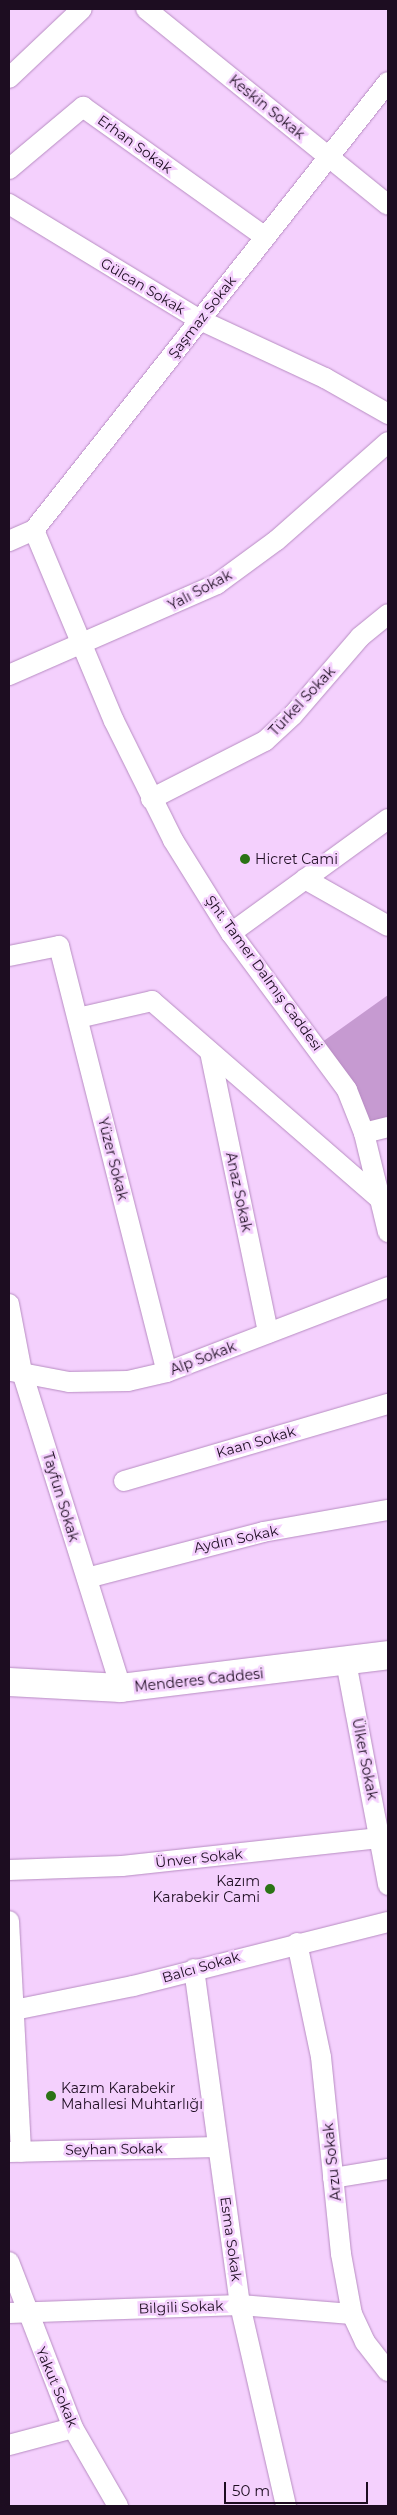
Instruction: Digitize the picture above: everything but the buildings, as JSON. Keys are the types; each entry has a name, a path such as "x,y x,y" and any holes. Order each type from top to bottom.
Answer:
{"street":[{"path":"9,78 82,9"},
{"name":"Keskin Sokak","path":"155,12 388,205"},
{"name":"Şaşmaz Sokak","path":"9,541 34,530 388,82"},
{"name":"Erhan Sokak","path":"9,169 83,107 265,237"},
{"name":"Gülcan Sokak","path":"12,213 200,320 324,378 388,414"},
{"name":"Yalı Sokak","path":"9,675 82,647 217,584 277,540 388,442"},
{"name":"Şht. Tamer Dalmış Caddesi","path":"34,530 82,647 151,799 231,933 318,1046 347,1090 364,1133 388,1232"},
{"name":"Türkel Sokak","path":"151,799 265,741 294,715 360,637 388,614"},
{"path":"231,933 388,819"},
{"path":"305,879 388,926"},
{"name":"Yüzer Sokak","path":"9,956 59,946 167,1372"},
{"path":"78,1018 152,1001 382,1202"},
{"name":"Anaz Sokak","path":"210,1052 268,1333"},
{"path":"364,1133 388,1127"},
{"name":"Alp Sokak","path":"15,1371 99,1383 167,1372 388,1287"},
{"name":"Tayfun Sokak","path":"9,1304 15,1371 86,1578 121,1688"},
{"name":"Kaan Sokak","path":"124,1481 388,1404"},
{"name":"Aydın Sokak","path":"86,1578 244,1536 388,1510"},
{"name":"Menderes Caddesi","path":"9,1682 121,1688 346,1662 388,1655"},
{"name":"Ülker Sokak","path":"346,1662 384,1838 388,1884"},
{"name":"Ünver Sokak","path":"9,1870 122,1866 384,1838"},
{"path":"9,1921 14,2010 15,2152"},
{"name":"Balcı Sokak","path":"14,2010 133,1986 297,1943 388,1922"},
{"name":"Arzu Sokak","path":"297,1943 321,2057 333,2178 352,2314 365,2342 388,2372"},
{"name":"Esma Sokak","path":"194,1969 240,2305 286,2506"},
{"name":"Seyhan Sokak","path":"15,2152 218,2147"},
{"path":"333,2178 388,2169"},
{"name":"Yakut Sokak","path":"9,2262 17,2312 73,2428 118,2506"},
{"name":"Bilgili Sokak","path":"17,2312 240,2305 352,2314"},
{"path":"9,2445 73,2428"}],"shaded area":[{"path":"388,995 388,1127 364,1133 318,1045"}],"place":[{"name":"Hicret Cami","path":"245,859"},
{"name":"Kazım Karabekir Cami","path":"270,1889"},
{"name":"Kazım Karabekir Mahallesi Muhtarlığı","path":"51,2096"}]}
